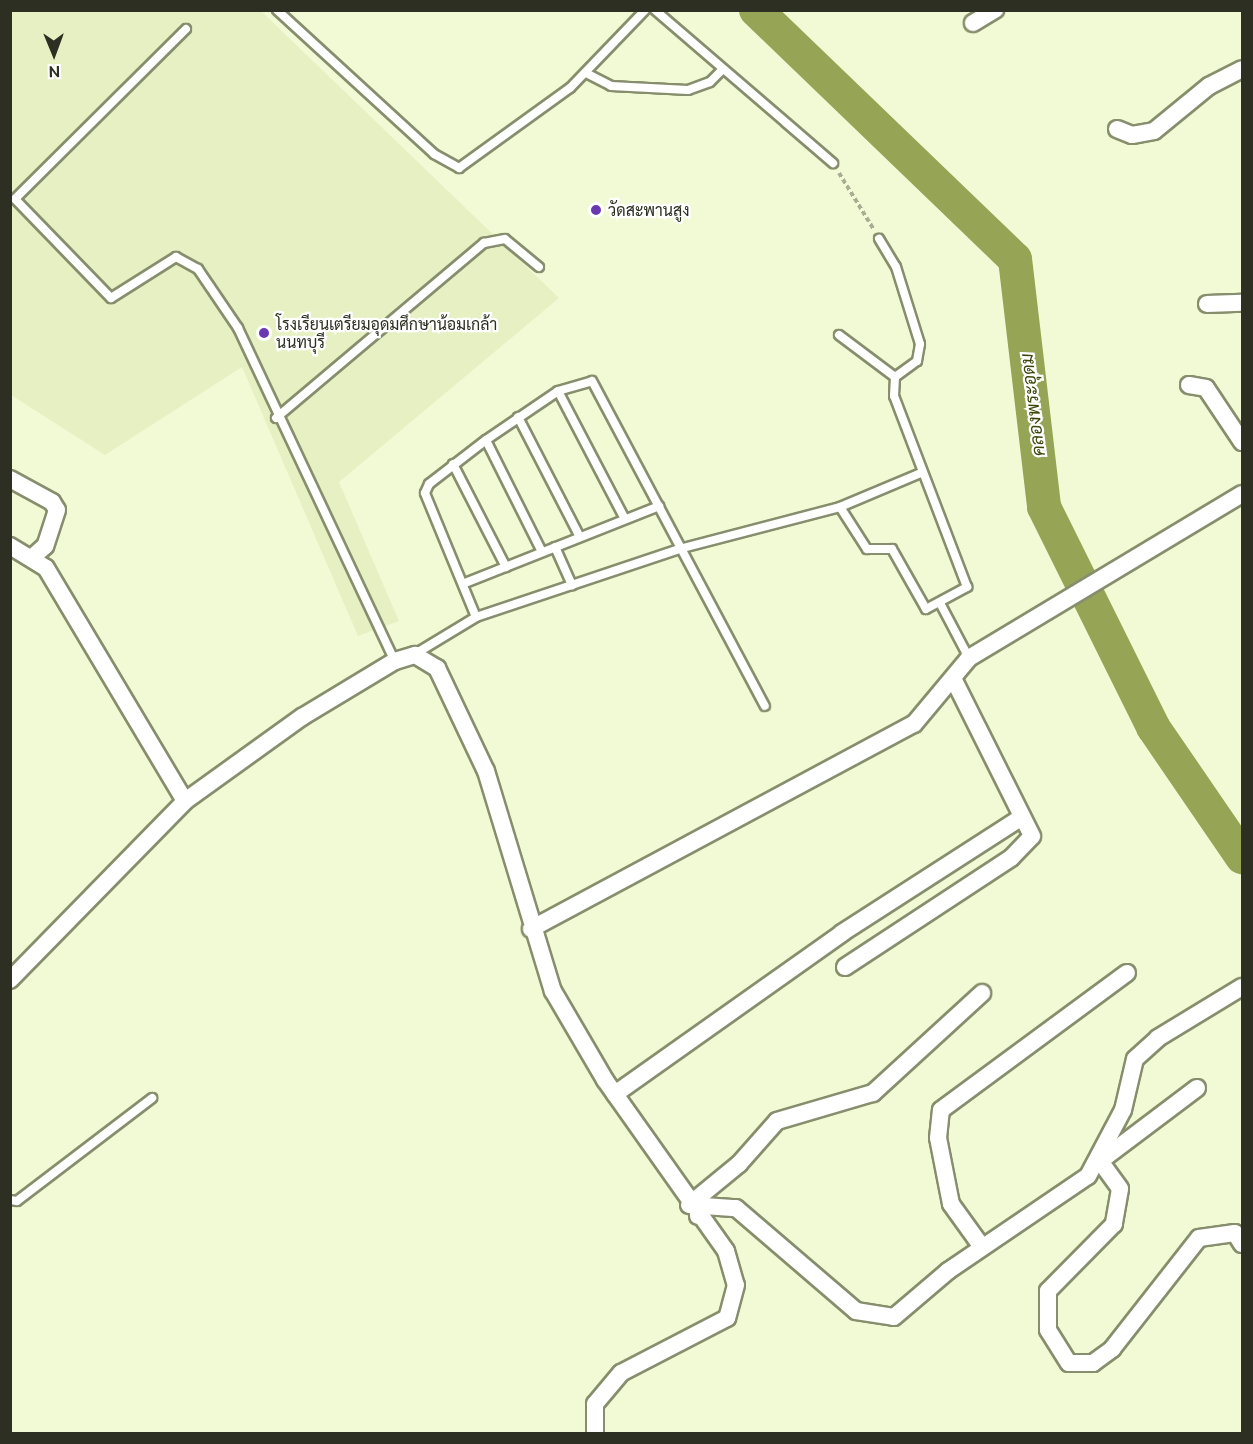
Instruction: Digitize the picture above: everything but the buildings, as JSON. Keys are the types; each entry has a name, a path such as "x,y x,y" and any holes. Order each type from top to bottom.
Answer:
{"street":[{"path":"973,23 995,10"},
{"path":"1117,129 1132,135 1154,131 1209,86 1242,69"},
{"path":"1207,304 1242,303"},
{"path":"1189,385 1206,388 1242,442"},
{"path":"10,479 52,502 57,510 45,546 34,556"},
{"path":"531,929 914,724 954,680 969,658 1021,623 1138,561 1242,494"},
{"path":"10,546 34,556 46,568 185,801"},
{"path":"10,980 185,801 302,717 394,661 415,655 437,668 486,771 531,929 553,991 615,1094 694,1211 726,1251 736,1285 727,1318 621,1373 595,1404 595,1434"},
{"path":"845,968 1029,843 1022,817 954,680"},
{"path":"615,1094 842,933 1022,817"},
{"path":"982,1247 951,1204 938,1138 941,1110 1127,973"},
{"path":"1100,1161 1123,1110 1135,1059 1158,1038 1242,987"},
{"path":"694,1211 777,1122 873,1094 982,993"},
{"path":"694,1211 704,1206 736,1208 856,1311 886,1319 982,1247 1066,1194 1100,1161 1197,1088"},
{"path":"1100,1161 1120,1189 1114,1224 1048,1291 1048,1330 1070,1363 1093,1363 1112,1349 1199,1238 1235,1233 1242,1244"}],"lane":[{"path":"277,10 450,168 459,168 586,73 645,10"},
{"path":"655,10 833,163"},
{"path":"186,29 13,198 111,298 123,295 176,257 198,269 238,328 276,418 394,661"},
{"path":"586,73 611,86 688,90 710,82 723,69"},
{"path":"276,418 484,243 506,239 539,267"},
{"path":"879,239 896,267 920,344 917,361 895,376"},
{"path":"838,335 895,376"},
{"path":"840,507 867,549 892,549 926,609 963,592 967,584 921,473 894,396 895,376"},
{"path":"476,617 465,583 425,493 453,465 558,391 582,382 597,385 679,549 765,706"},
{"path":"558,391 625,519"},
{"path":"518,417 580,537"},
{"path":"486,440 542,552"},
{"path":"453,465 506,567"},
{"path":"415,655 476,617 679,549 840,507 921,473"},
{"path":"465,583 659,506"},
{"path":"555,546 572,585"},
{"path":"940,603 969,658"},
{"path":"10,1200 17,1201 152,1098"}],"path":[{"path":"833,163 879,239"}],"shaded area":[{"name":"โรงเรียนเตรียมอุดมศึกษาน้อมเกล้า นนทบุรี","path":"10,11 261,11 559,298 339,482 399,621 358,636 242,367 105,455 11,395"}],"waterway":[{"name":"คลองพระอุดม","path":"756,10 1015,259 1044,507 1153,727 1242,857"}],"place":[{"name":"วัดสะพานสูง","path":"596,210"},
{"name":"โรงเรียนเตรียมอุดมศึกษาน้อมเกล้า นนทบุรี","path":"264,333"}]}
